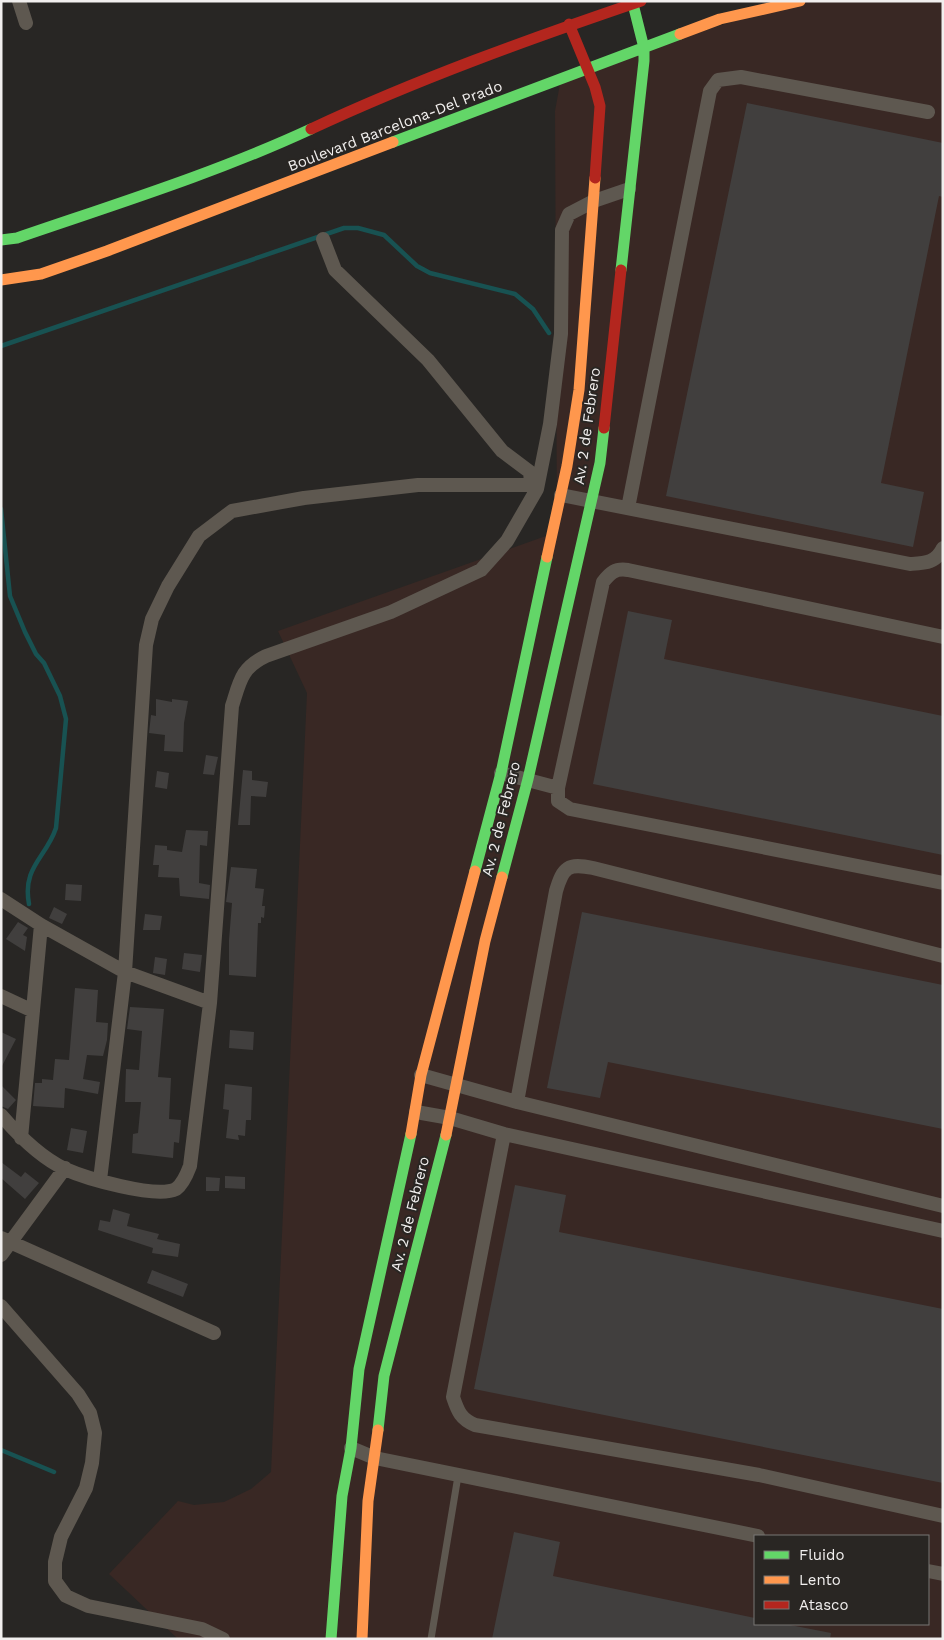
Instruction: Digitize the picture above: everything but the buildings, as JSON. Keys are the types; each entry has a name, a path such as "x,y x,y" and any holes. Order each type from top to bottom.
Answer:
{"main road":[{"name":"Boulevard Barcelona-Del Prado","path":"1,280 41,274 107,251 255,196 430,127 720,19 800,1"},
{"name":"Boulevard Barcelona-Del Prado","path":"1,240 17,238 158,190 272,147 378,99 569,24 637,2"},
{"name":"Av. 2 de Febrero","path":"362,1639 368,1501 376,1458 384,1376 450,1118 485,941 528,779 600,463 629,189 643,78 644,48 637,2"},
{"name":"Av. 2 de Febrero","path":"331,1639 342,1496 350,1448 359,1369 416,1112 421,1075 501,773 561,495 579,390 600,106 569,24"}],"street":[{"path":"19,1 26,23"},
{"path":"628,508 710,91 718,80 741,77 928,112"},
{"path":"1,1115 20,1138 64,1168 100,1180 154,1193 176,1188 185,1179 190,1166 210,1002 232,706 240,678 250,663 391,612 481,570 508,541 537,489 550,424 561,334 562,230 569,214 594,201 629,189"},
{"path":"100,1180 125,972 146,645 152,620 168,586 199,536 232,512 304,498 418,485 526,485 531,482 530,472 502,451 428,360 335,270 323,239"},
{"path":"561,495 910,564 927,563 939,556 943,548"},
{"path":"943,637 628,570 620,569 611,572 602,582 558,788 558,801 570,810 943,883"},
{"path":"501,773 558,788"},
{"path":"517,1102 556,891 560,876 566,868 577,865 593,868 943,956"},
{"path":"1,899 41,925 125,972 210,1002"},
{"path":"20,1138 41,925"},
{"path":"1,996 34,1011"},
{"path":"421,1075 517,1102 943,1206"},
{"path":"416,1112 450,1118 504,1134 943,1232"},
{"path":"504,1134 453,1398 459,1415 466,1421 476,1425 759,1475 943,1516"},
{"path":"1,1255 5,1240 64,1168"},
{"path":"5,1240 214,1333"},
{"path":"1,1306 78,1394 90,1413 94,1433 92,1464 86,1488 61,1537 56,1562 55,1582 66,1596 88,1606 202,1629 223,1639"},
{"path":"350,1448 376,1458 458,1476 754,1535"},
{"path":"929,1570 943,1574"}],"lane":[{"path":"431,1639 458,1476"}],"shaded area":[{"path":"794,1 943,1 943,1639 178,1639 109,1574 178,1501 194,1505 224,1502 251,1489 271,1472 307,693 278,631 557,532 555,111 561,78"}],"waterway":[{"path":"1,346 344,228 358,228 384,235 417,266 430,273 515,294 533,309 549,333"},
{"path":"1,509 10,596 25,632 36,654 44,663 60,696 66,719 56,828 32,872 28,891 29,904"},
{"path":"1,1450 54,1472"}],"traffic: fast":[{"path":"621,270 644,61 644,48 633,4"},
{"path":"393,142 680,34"},
{"path":"1,240 17,238 166,187 239,160 311,129"},
{"path":"502,877 528,779 600,463 604,428"},
{"path":"475,871 501,773 547,557"},
{"path":"331,1639 342,1496 351,1448 359,1369 411,1134"},
{"path":"378,1430 384,1376 446,1135"}],"traffic: slow":[{"path":"680,34 720,19 800,1"},
{"path":"1,280 41,274 107,251 393,142"},
{"path":"547,557 567,466 579,390 595,178"},
{"path":"411,1134 421,1075 475,871"},
{"path":"446,1135 485,941 502,877"},
{"path":"362,1639 368,1501 378,1430"}],"traffic: jam":[{"path":"311,129 392,93 474,60 641,1"},
{"path":"569,24 595,87 600,106 595,178"},
{"path":"604,428 621,270"}]}
